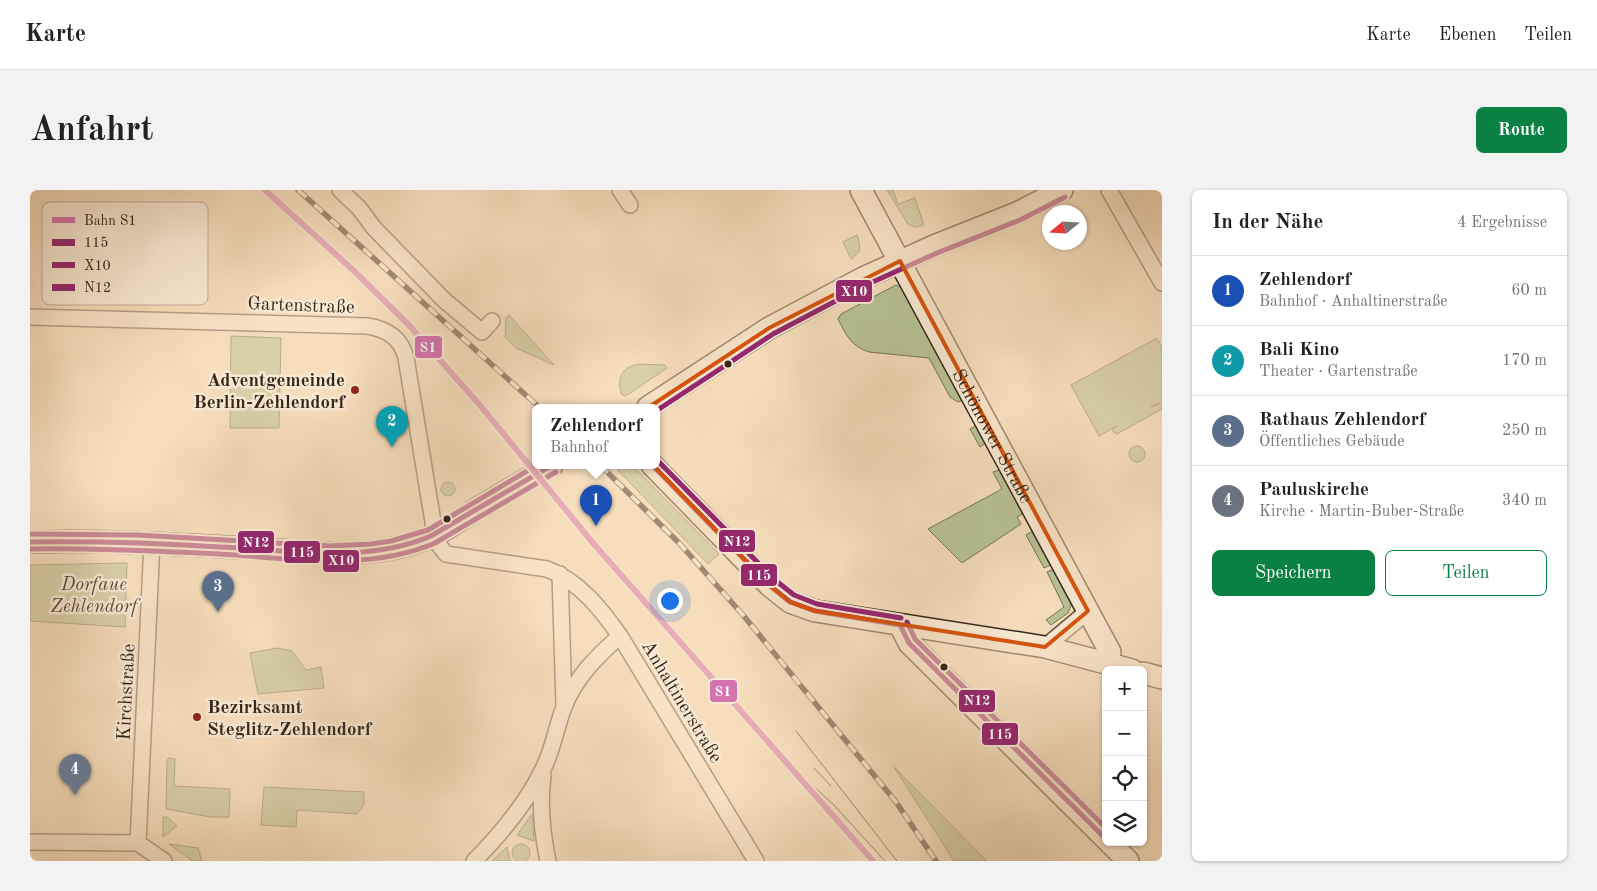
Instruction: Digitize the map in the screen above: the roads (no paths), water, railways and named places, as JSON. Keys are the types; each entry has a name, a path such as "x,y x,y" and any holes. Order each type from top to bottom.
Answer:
{"main road":[{"name":"Schönower Straße","path":"861,190 1110,652 1108,663"},
{"path":"653,404 769,328 863,278 1017,213 1062,190"},
{"path":"30,542 152,542 346,554 397,548 432,536 545,469"},
{"path":"656,469 770,586 790,602 815,611 1045,647 1118,666"},
{"path":"900,625 909,643 1102,835"},
{"path":"1147,674 1162,678"},
{"path":"1113,846 1128,861"}],"street":[{"path":"340,190 360,208 374,228 444,300 482,332 492,321"},
{"path":"620,190 630,204"},
{"path":"1109,190 1162,283"},
{"name":"Gartenstraße","path":"30,317 367,326 377,327 386,331 400,343 406,358 432,536"},
{"path":"432,536 446,554 547,569 560,574 564,707"},
{"name":"Kirchstraße","path":"138,843 152,542"},
{"name":"Anhaltinerstraße","path":"560,574 583,592 603,613 620,636 756,861"},
{"path":"1045,647 1088,611"},
{"path":"548,861 540,795 544,768 564,707 574,686 587,668 620,636"},
{"path":"474,861 514,816 544,768"},
{"path":"30,842 138,843 164,861"}],"tram line":[{"path":"796,731 897,861"},
{"path":"769,743 794,769 833,804 885,861"},
{"path":"814,768 831,786"}],"railway":[{"path":"298,190 536,404"},
{"path":"604,469 680,544 743,615 896,802 936,861"}],"rail line":[{"name":"S1","path":"265,190 354,271 408,324 479,404 532,469"},
{"name":"S1","path":"532,469 593,543 873,861"}],"place":[{"name":"Adventgemeinde Berlin-Zehlendorf","path":"355,390"},
{"name":"Bali Kino","path":"392,447"},
{"name":"Zehlendorf","path":"596,526"},
{"name":"Rathaus Zehlendorf","path":"218,612"},
{"name":"Bezirksamt Steglitz-Zehlendorf","path":"197,717"},
{"name":"Pauluskirche","path":"75,795"}],"park label":[{"name":"Dorfaue Zehlendorf","path":"94,594"}]}
